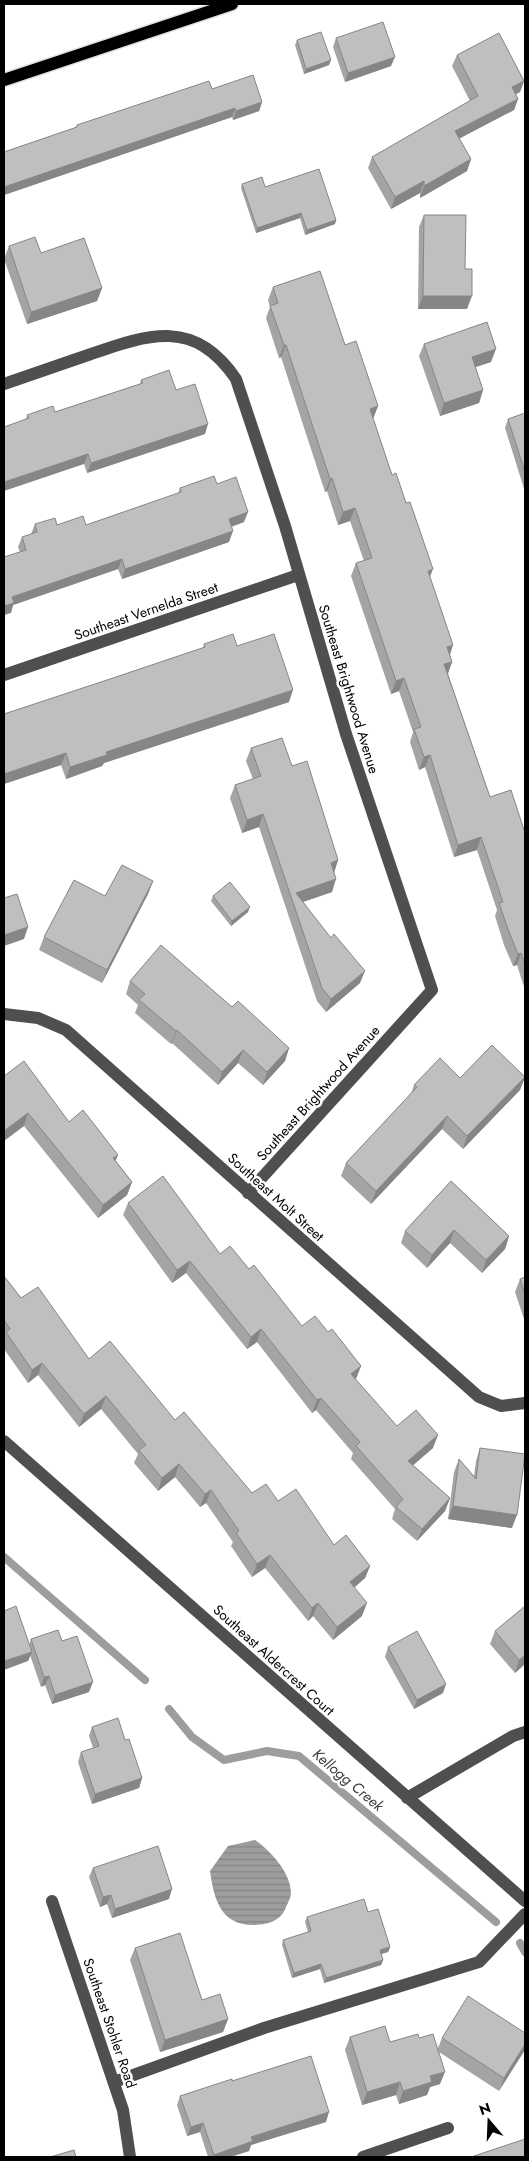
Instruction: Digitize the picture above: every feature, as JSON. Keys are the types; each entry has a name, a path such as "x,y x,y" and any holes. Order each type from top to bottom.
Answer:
{"main road":[{"path":"4,80 232,4"}],"street":[{"name":"Southeast Brightwood Avenue","path":"4,384 135,339 160,335 191,340 217,355 236,379 285,526 346,734 432,990 248,1193"},
{"name":"Southeast Vernelda Street","path":"4,675 298,575"},
{"name":"Southeast Molt Street","path":"4,1014 38,1018 66,1030 479,1397 501,1406 525,1403"},
{"name":"Southeast Aldercrest Court","path":"4,1440 525,1901"},
{"path":"407,1798 513,1736 525,1732"},
{"name":"Southeast Stohler Road","path":"52,1901 123,2110 130,2157"},
{"path":"114,2082 264,2028 478,1962 525,1914"},
{"path":"363,2157 448,2128"}],"shaded area":[{"path":"255,1840 267,1850 284,1870 291,1893 284,1912 278,1919 270,1923 255,1925 234,1921 221,1909 214,1892 210,1871 228,1846"}],"building":[{"path":"383,22 395,57 348,73 336,38"},
{"path":"321,32 331,60 306,69 297,40"},
{"path":"499,33 524,81 512,87 518,99 455,131 471,159 424,186 424,181 395,197 372,157 478,96 457,55"},
{"path":"253,75 262,102 236,111 235,108 4,187 4,152 77,127 77,125 209,81 212,89"},
{"path":"319,169 336,220 307,230 301,213 257,228 242,184 262,177 265,187"},
{"path":"424,215 466,215 465,269 472,269 472,296 423,296"},
{"path":"35,237 41,253 84,238 102,288 31,312 9,246"},
{"path":"320,271 345,345 356,341 378,406 370,409 392,475 396,473 406,503 410,502 433,569 428,571 453,645 447,647 452,662 444,664 490,797 511,790 525,833 525,964 521,953 518,954 509,932 499,903 503,902 481,837 458,845 430,755 424,757 414,729 421,727 404,678 396,681 356,563 372,558 355,508 343,512 332,478 330,479 286,345 284,345 270,306 278,303 273,287"},
{"path":"487,322 496,349 472,357 483,390 444,403 424,344"},
{"path":"169,370 176,390 195,384 208,424 91,463 88,454 4,482 4,427 29,418 27,415 53,406 55,412 143,383 141,380"},
{"path":"525,413 525,472 508,419"},
{"path":"214,476 217,484 236,477 248,512 229,519 233,531 125,569 122,559 12,597 14,603 4,606 4,557 26,550 22,537 37,532 35,524 55,518 57,525 83,516 86,525 181,492 180,488"},
{"path":"233,634 237,646 274,634 293,690 106,752 107,755 70,767 66,753 4,774 4,714 205,647 204,644"},
{"path":"282,738 292,766 307,761 338,860 331,863 336,879 296,893 331,938 334,934 365,971 331,999 322,988 263,814 247,820 235,785 261,776 251,748"},
{"path":"122,865 153,881 107,970 44,937 74,880 105,896"},
{"path":"230,882 250,907 232,921 213,896"},
{"path":"17,894 28,927 4,935 4,898"},
{"path":"161,945 232,1007 238,1001 289,1048 267,1072 243,1050 222,1072 177,1030 139,1000 145,994 130,981"},
{"path":"492,1045 525,1077 467,1136 447,1116 376,1191 346,1163 417,1087 414,1085 440,1058 460,1078"},
{"path":"24,1061 69,1122 83,1110 118,1155 113,1158 132,1182 103,1205 28,1113 4,1131 4,1076"},
{"path":"163,1176 220,1254 230,1246 249,1269 254,1265 302,1326 315,1316 328,1332 332,1329 361,1366 351,1374 397,1426 416,1410 438,1435 408,1461 450,1498 422,1529 396,1507 403,1499 356,1446 360,1442 321,1398 317,1400 261,1329 251,1337 190,1261 177,1270 128,1203"},
{"path":"451,1181 509,1236 486,1260 454,1230 432,1255 405,1231"},
{"path":"4,1276 21,1298 38,1287 89,1359 110,1341 175,1420 184,1412 252,1493 266,1484 278,1501 296,1489 334,1545 346,1535 370,1566 350,1582 367,1603 337,1627 318,1603 312,1608 270,1555 257,1564 236,1533 239,1531 211,1490 205,1494 179,1464 162,1478 139,1450 146,1445 106,1396 84,1414 42,1363 32,1370 6,1332 10,1329 4,1320"},
{"path":"525,1277 525,1295 520,1279"},
{"path":"480,1448 525,1454 517,1515 453,1506 459,1459 476,1479"},
{"path":"16,1606 32,1652 4,1661 4,1611"},
{"path":"525,1606 525,1655 519,1660 495,1631"},
{"path":"58,1630 62,1641 77,1636 93,1682 55,1695 49,1676 44,1677 31,1639"},
{"path":"417,1631 446,1684 417,1700 388,1647"},
{"path":"118,1718 125,1740 129,1739 142,1778 95,1794 81,1752 99,1746 92,1727"},
{"path":"158,1846 172,1889 115,1909 111,1895 103,1897 93,1868"},
{"path":"364,1899 368,1912 378,1909 390,1947 380,1950 383,1960 326,1978 321,1964 294,1973 283,1940 311,1931 307,1917"},
{"path":"180,1933 202,2000 220,1994 228,2019 165,2040 135,1948"},
{"path":"468,1996 525,2033 525,2044 504,2078 442,2038"},
{"path":"385,2026 390,2042 418,2034 419,2038 433,2034 445,2072 430,2076 432,2082 403,2091 400,2082 367,2092 350,2037"},
{"path":"311,2056 329,2112 251,2137 253,2141 214,2155 203,2123 191,2127 180,2096"},
{"path":"525,2139 525,2157 471,2157"},
{"path":"74,2150 76,2157 50,2157"}],"waterway":[{"name":"Kellogg Creek","path":"4,1557 145,1680"},
{"name":"Kellogg Creek","path":"169,1709 192,1737 224,1760 267,1751 299,1756 496,1922"},
{"name":"Kellogg Creek","path":"520,1943 525,1952"}]}
